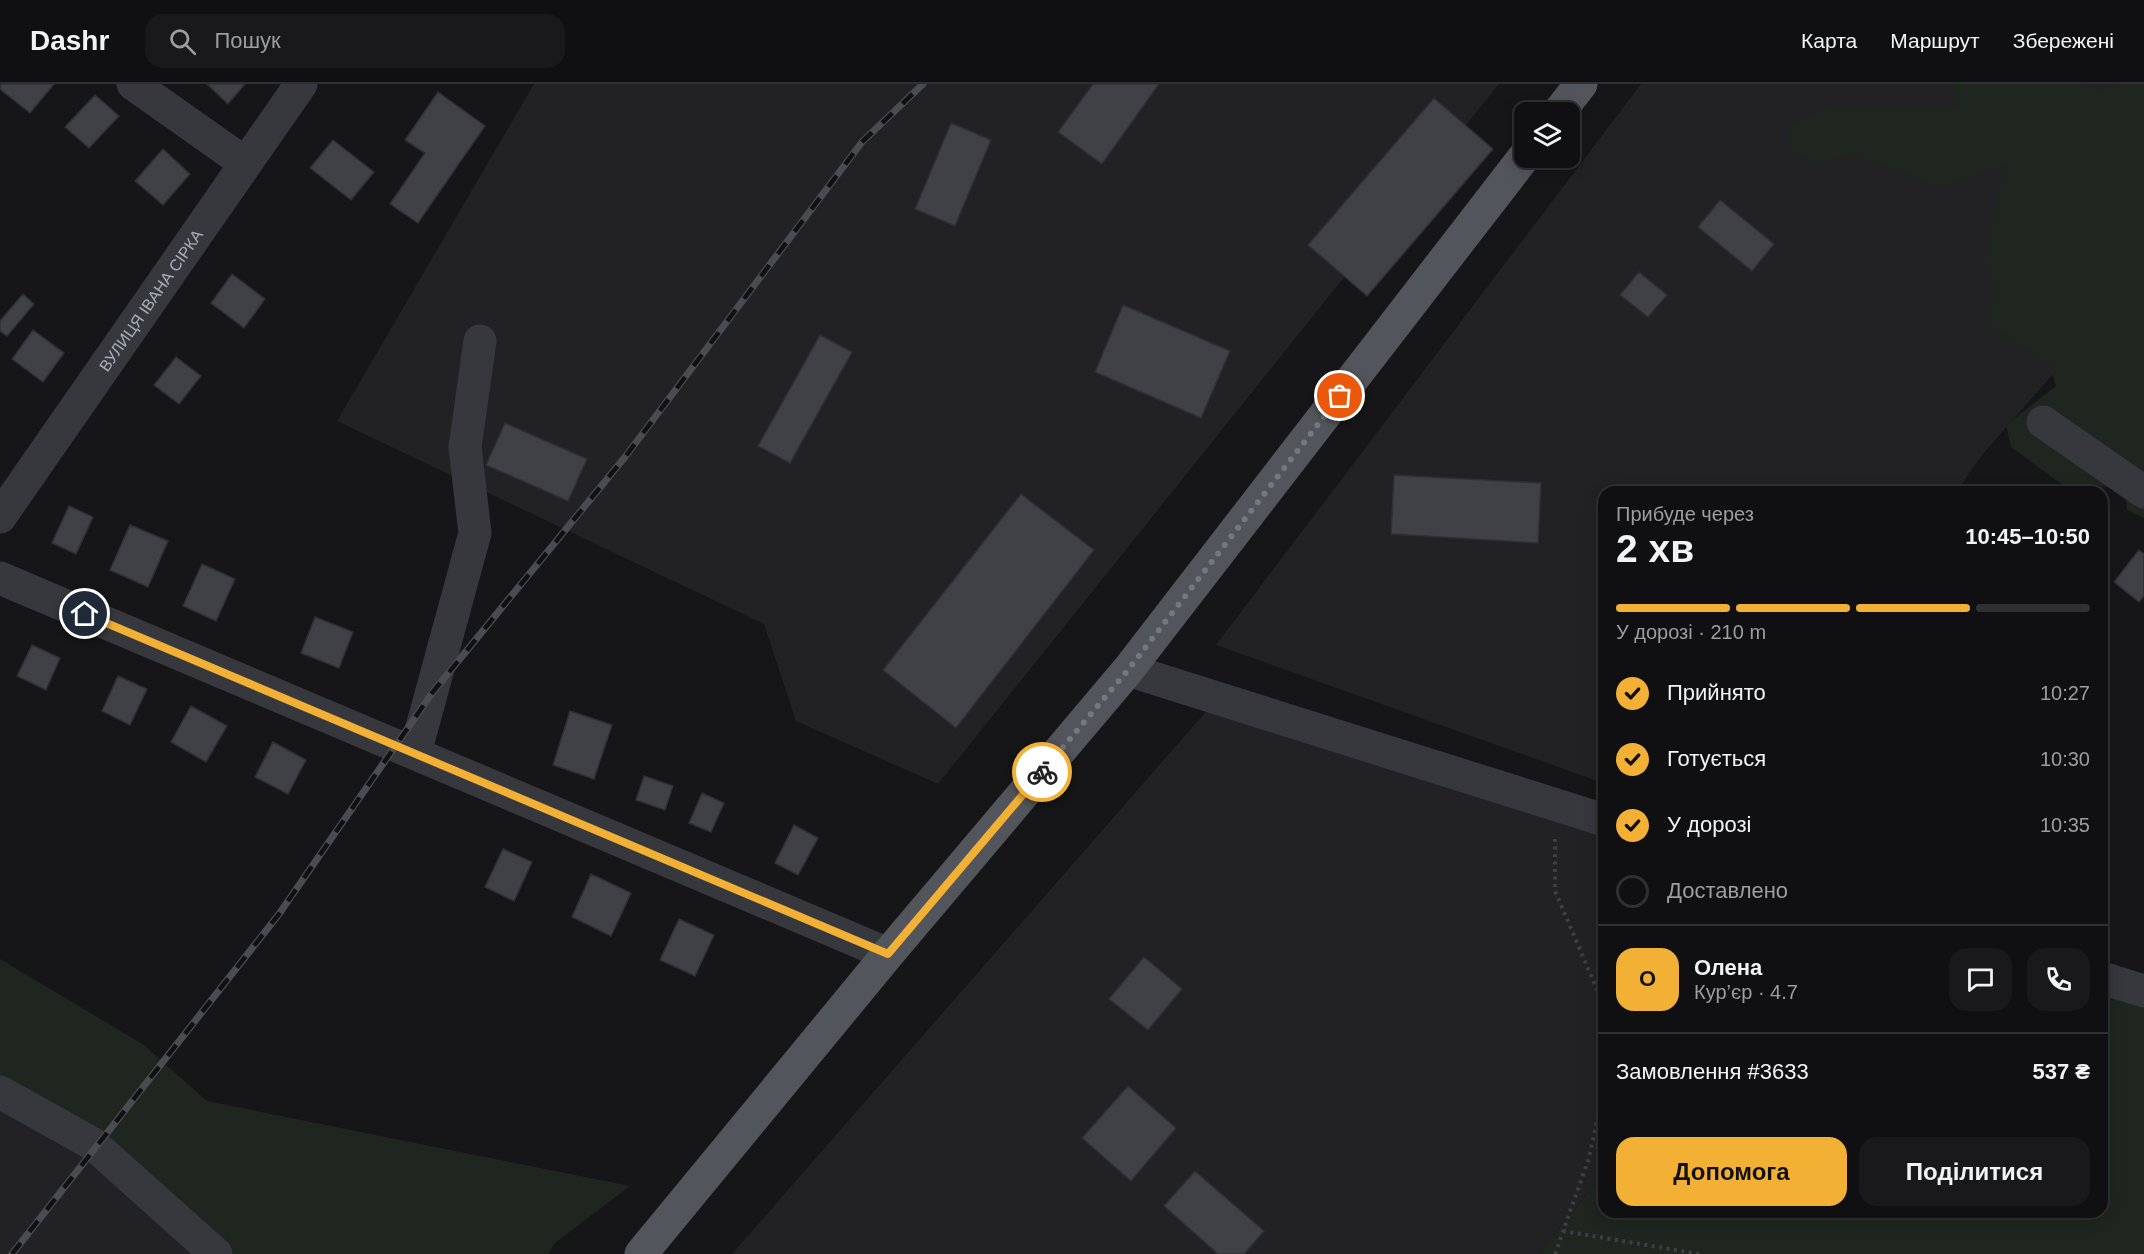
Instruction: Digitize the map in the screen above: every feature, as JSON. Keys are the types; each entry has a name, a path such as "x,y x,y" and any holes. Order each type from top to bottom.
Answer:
{"main road":[{"path":"1567,102 1581,84"},
{"path":"641,1254 888,954 1128,670 1516,168"}],"street":[{"path":"133,84 245,163"},
{"name":"ВУЛИЦЯ ІВАНА СІРКА","path":"0,517 301,84"},
{"path":"415,753 475,533 465,447 480,341"},
{"path":"2043,422 2144,492"},
{"path":"0,578 888,954"},
{"path":"1128,670 1598,818"},
{"path":"2108,980 2144,991"},
{"path":"0,1092 93,1144 216,1254"}],"path":[{"path":"1554,804 1556,891 1598,992"},
{"path":"1555,1254 1589,1158 1598,1116"},
{"path":"1563,1231 1699,1254"}],"shaded area":[{"path":"534,84 1499,84 938,784 796,721 764,624 337,421"},
{"path":"1641,84 2144,84 2144,270 1982,455 1960,486 1598,486 1598,781 1216,645 1577,168 1580,168 1580,165"},
{"path":"1956,84 2082,84 2098,91 2123,84 2144,84 2144,518 2127,510 2125,487 2064,486 2011,447 2006,425 2056,386 2049,364 1989,325 1995,283 1983,262 2005,165 1941,188 1859,156 1808,162 1790,148 1788,125 1827,107 1957,108"},
{"path":"1217,699 1598,818 1598,1181 1538,1254 732,1254"},
{"path":"0,959 144,1045 207,1101 630,1186 555,1243 548,1254 216,1254 0,1092"},
{"path":"2108,980 2144,991 2144,1254 1538,1254 1598,1181 1598,1218 2108,1218"},
{"path":"0,1092 216,1254 0,1254"}],"building":[{"path":"1,84 54,84 30,113 0,89"},
{"path":"207,84 245,84 228,104"},
{"path":"1093,84 1159,84 1102,164 1058,132"},
{"path":"438,92 485,126 418,223 390,204 425,153 405,140"},
{"path":"95,95 119,116 89,148 65,127"},
{"path":"1434,98 1493,149 1367,296 1308,245"},
{"path":"951,123 991,140 955,226 915,209"},
{"path":"333,140 374,172 351,200 310,168"},
{"path":"163,149 190,174 163,205 135,181"},
{"path":"1720,200 1774,244 1752,271 1698,227"},
{"path":"1639,272 1667,295 1648,317 1620,295"},
{"path":"232,274 265,299 244,328 211,303"},
{"path":"23,294 34,304 7,336 0,331 0,321"},
{"path":"1123,305 1230,351 1201,418 1095,372"},
{"path":"33,330 64,353 43,382 12,359"},
{"path":"820,335 852,352 790,463 758,446"},
{"path":"176,357 201,376 179,404 154,385"},
{"path":"505,423 587,459 568,501 486,465"},
{"path":"1394,475 1541,483 1538,543 1391,534"},
{"path":"1021,494 1094,550 956,728 883,670"},
{"path":"69,506 93,517 76,554 52,543"},
{"path":"130,525 168,541 148,587 110,570"},
{"path":"2139,550 2144,554 2144,596 2139,602 2114,582"},
{"path":"202,564 235,579 216,621 183,606"},
{"path":"315,617 353,632 339,668 301,653"},
{"path":"32,645 60,658 46,690 17,676"},
{"path":"118,676 147,689 130,725 102,711"},
{"path":"191,706 227,726 206,762 171,742"},
{"path":"570,711 612,725 594,779 553,765"},
{"path":"273,742 306,760 288,794 255,777"},
{"path":"644,776 673,786 665,810 636,800"},
{"path":"702,793 724,803 711,832 689,823"},
{"path":"794,825 818,838 798,875 775,863"},
{"path":"503,849 532,862 514,901 485,887"},
{"path":"591,874 631,893 611,936 572,917"},
{"path":"679,919 714,935 695,976 660,960"},
{"path":"1144,957 1182,989 1148,1030 1109,999"},
{"path":"1128,1086 1176,1128 1131,1181 1082,1138"},
{"path":"1195,1171 1264,1231 1244,1254 1218,1254 1164,1206"}],"railway":[{"path":"12,1254 279,914 432,693 625,457 862,142 923,84"}],"way so far":[{"path":"1042,772 1128,670 1340,396"}],"route":[{"path":"85,614 888,954 1042,772"}]}
